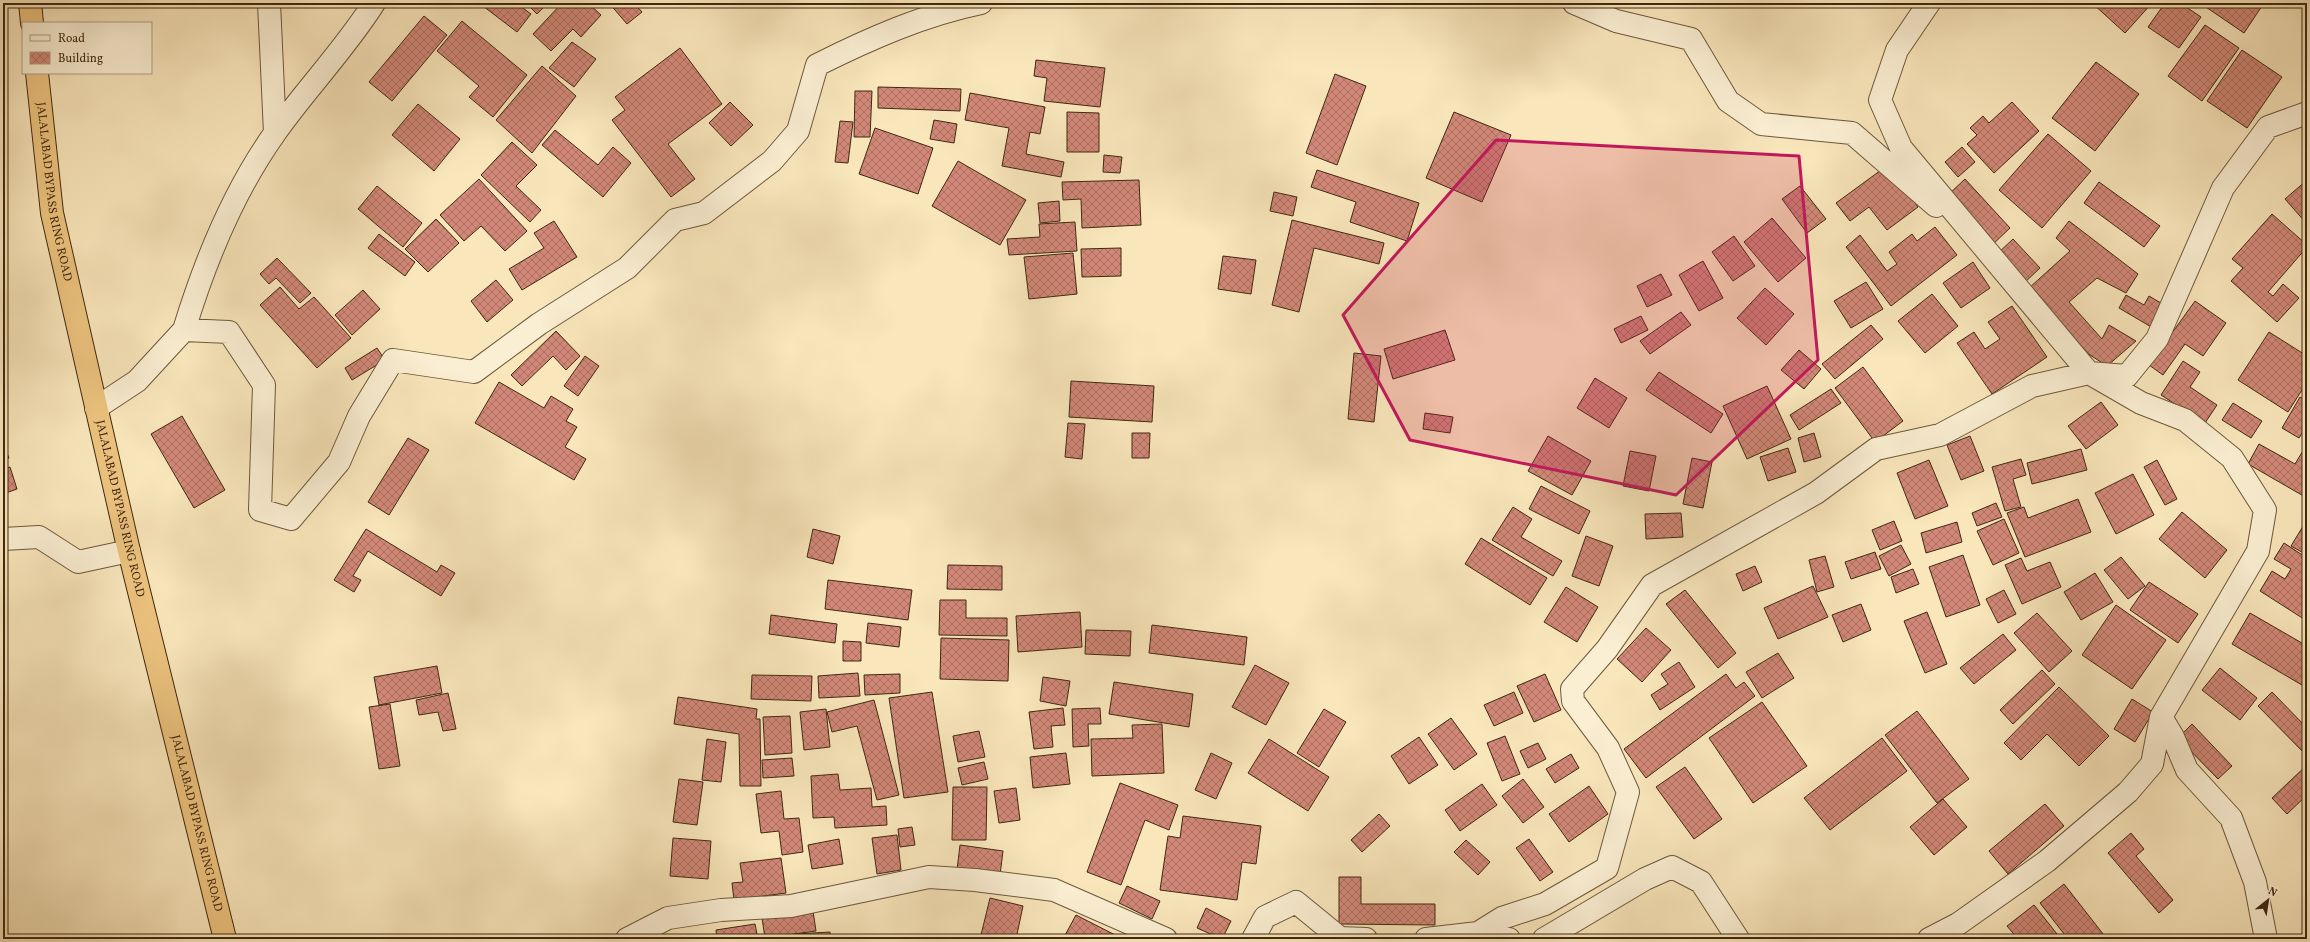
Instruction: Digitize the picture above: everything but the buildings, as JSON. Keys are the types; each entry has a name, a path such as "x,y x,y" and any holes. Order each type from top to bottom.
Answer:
{"highway":[{"path":"30,3 32,22"},
{"name":"JALALABAD BYPASS RING ROAD","path":"37,74 52,213 129,551 225,939"}],"street":[{"path":"269,3 275,133"},
{"path":"96,408 137,381 184,330 201,273 246,178 275,133 374,3"},
{"path":"184,330 229,332 264,385 260,510 291,519 339,462 359,416 394,360 474,372 539,324 626,268 675,220 704,213 772,161 798,131 817,65 859,44 947,10 981,3"},
{"path":"1574,3 1616,22 1691,39 1728,101 1761,124 1852,133 1930,202 1962,222"},
{"path":"1928,939 1958,924 2047,861 2128,792 2152,764 2161,717 2258,551 2265,510 2232,458 2186,420 2142,403 2089,373 1901,148 1880,100 1897,50 1929,3"},
{"path":"1478,933 1502,918 1544,904 1608,868 1628,792 1608,748 1573,701 1572,689 1606,649 1652,585 1816,493 1876,449 1940,435 2032,386 2089,373 2128,376 2157,339 2223,188 2268,127 2307,113"},
{"path":"3,539 39,537 78,562 129,551"},
{"path":"2161,717 2173,738 2187,770 2231,818 2255,882 2266,939"},
{"path":"1544,939 1645,879 1672,867 1701,882 1738,939"},
{"path":"627,939 668,918 721,910 791,906 929,876 1054,890 1166,939"},
{"path":"1254,939 1265,917 1296,902 1340,938 1366,939"},
{"path":"1426,939 1478,933 1509,939"}],"highlighted area":[{"path":"1496,140 1799,156 1818,360 1676,495 1410,440 1343,315"}]}
